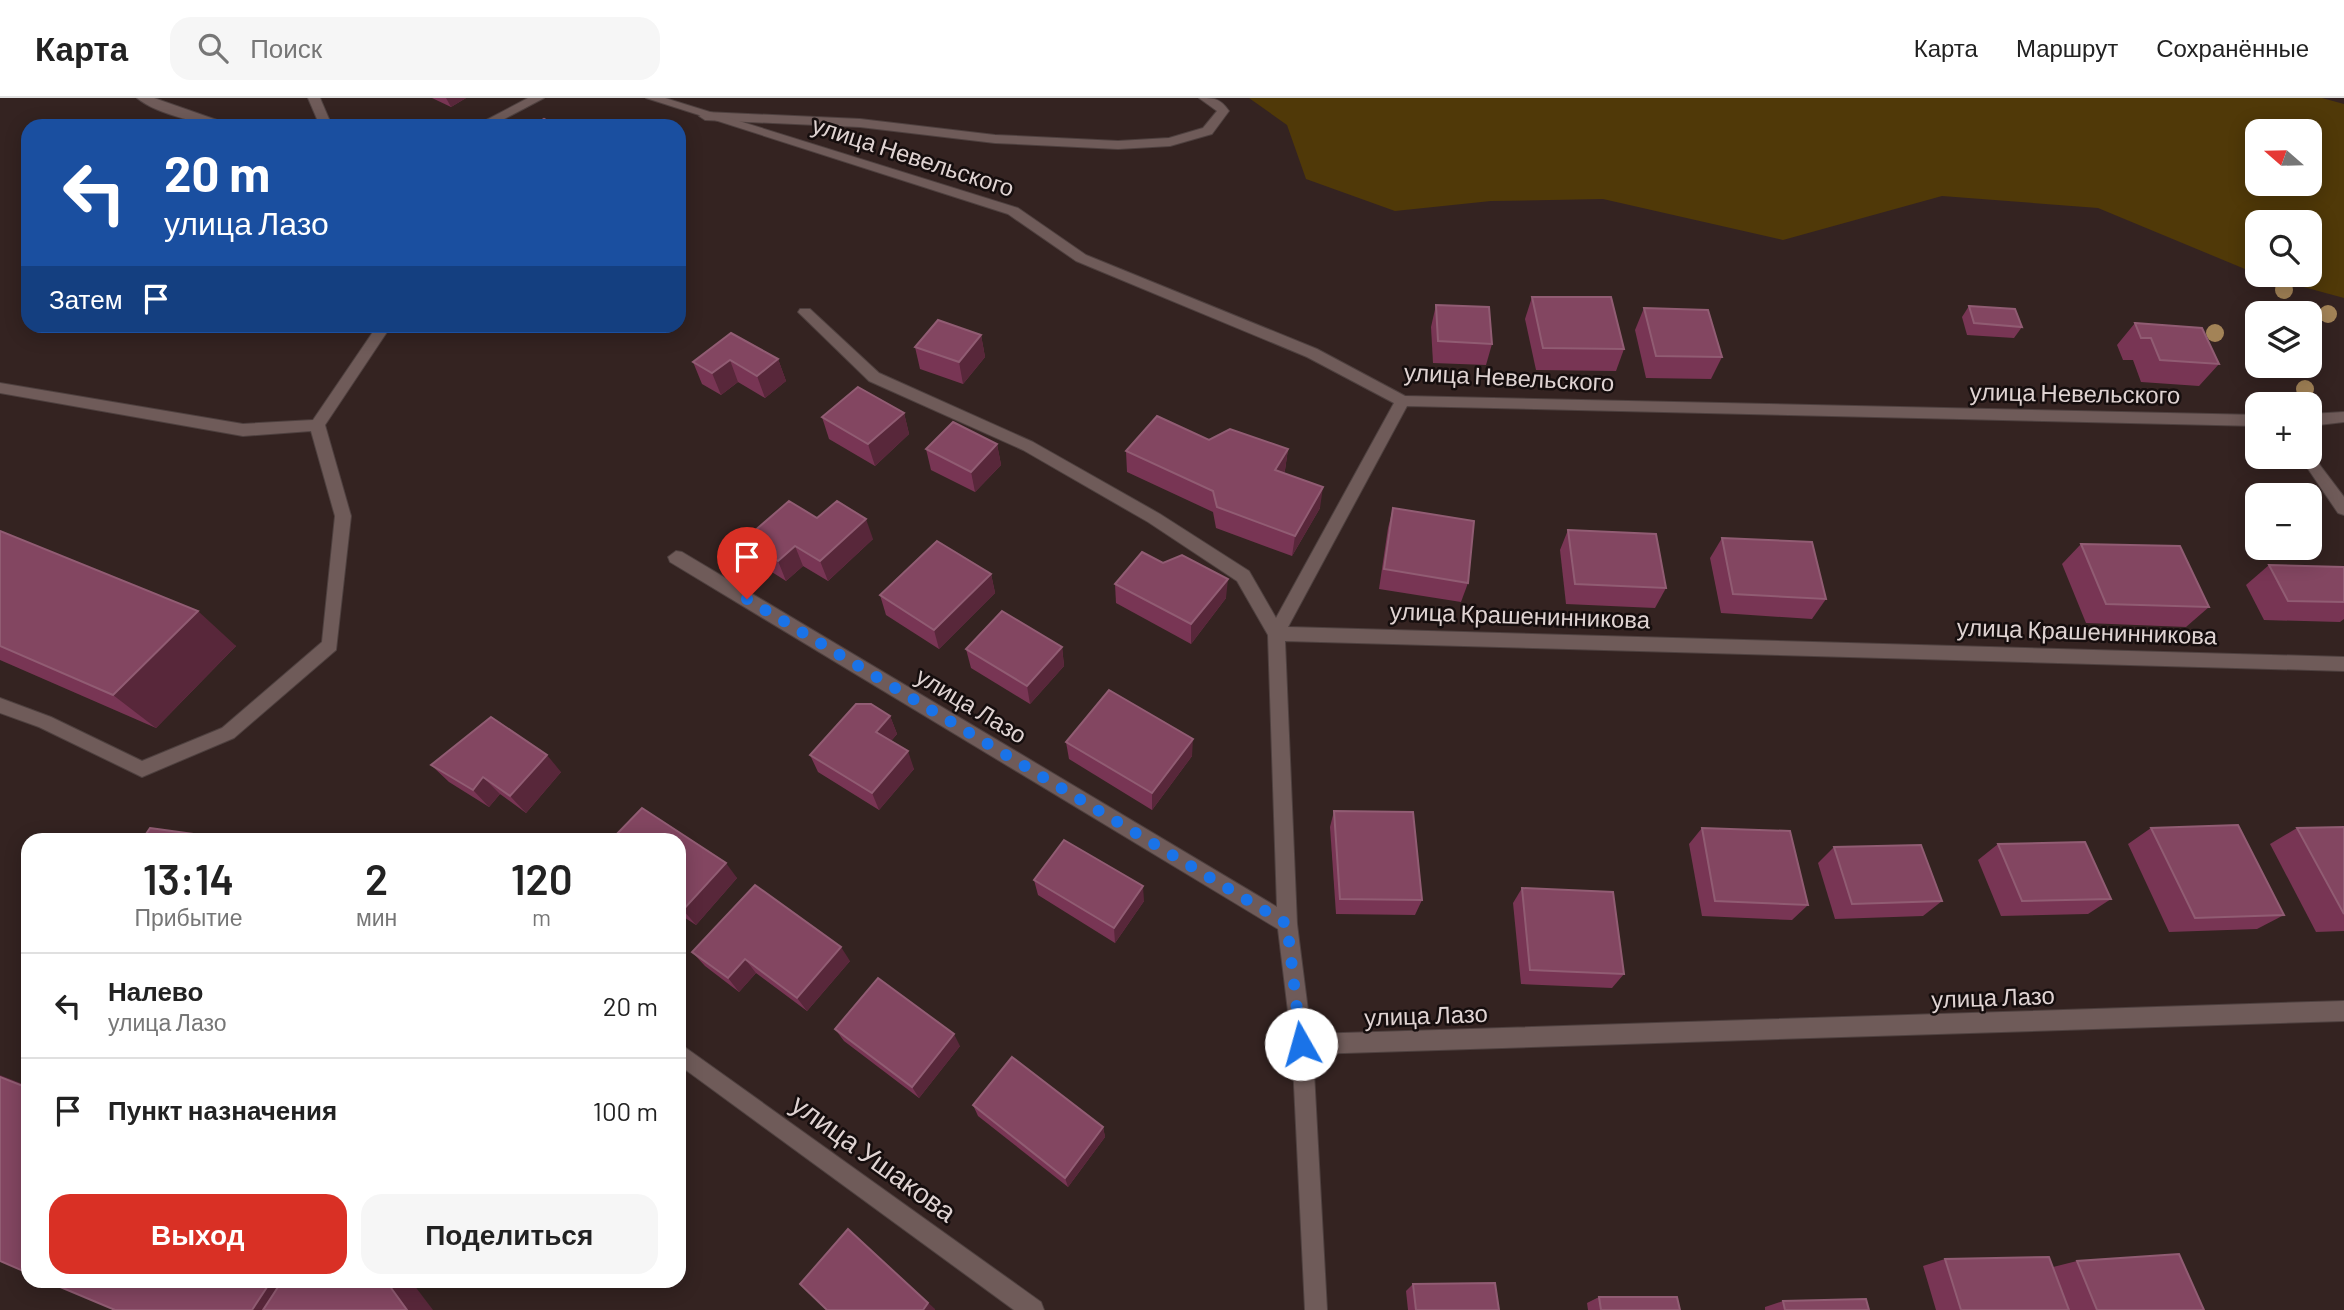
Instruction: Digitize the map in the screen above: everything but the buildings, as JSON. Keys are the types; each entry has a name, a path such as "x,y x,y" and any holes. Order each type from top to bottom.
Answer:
{"street":[{"path":"143,98 178,113 201,119"},
{"path":"314,98 323,119"},
{"path":"495,119 538,98"},
{"name":"улица Невельского","path":"652,98 1013,211 1081,258 1312,353 1403,401 2245,421"},
{"path":"705,116 862,123 1049,144 1154,144 1199,136 1216,126 1223,116 1223,109 1205,98"},
{"path":"805,312 874,377 1028,446 1154,518 1243,576 1276,634 1287,924 1301,1044 1316,1310"},
{"path":"0,705 45,722 142,769 228,733 330,645 342,516 317,425 379,333"},
{"path":"0,388 243,430 317,425"},
{"path":"1276,634 1403,401"},
{"path":"2322,419 2344,417"},
{"path":"2316,469 2344,509"},
{"name":"улица Лазо","path":"676,557 1287,924"},
{"name":"улица Крашенинникова","path":"1276,634 2344,664"},
{"name":"улица Лазо","path":"1301,1044 2344,1011"},
{"name":"улица Ушакова","path":"686,1058 1033,1310"}],"shaded area":[{"path":"1249,98 2322,98 2344,104 2344,298 2303,287 2322,287 2322,210 2245,210 2245,269 2098,208 1942,196 1783,240 1603,199 1491,201 1395,211 1306,179 1287,125"}],"route":[{"path":"747,599 1287,924 1301,1044"}]}
